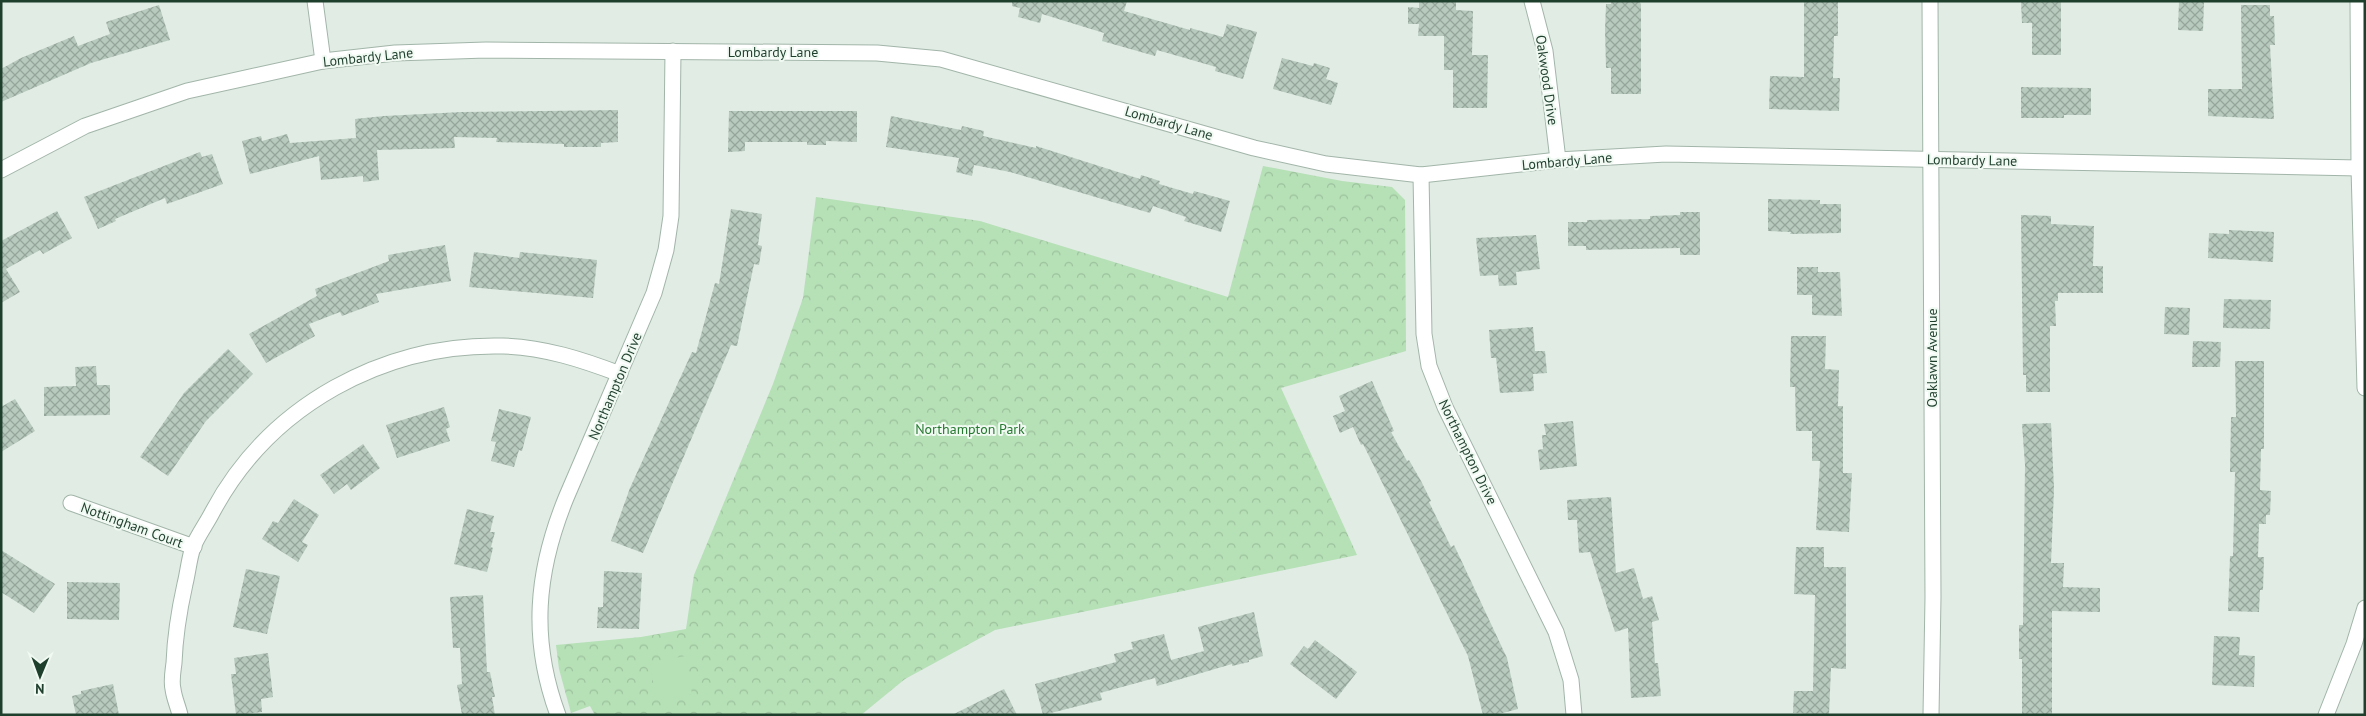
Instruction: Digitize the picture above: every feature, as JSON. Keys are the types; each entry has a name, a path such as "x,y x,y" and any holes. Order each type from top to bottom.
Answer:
{"street":[{"path":"316,1 324,61"},
{"name":"Oakwood Drive","path":"1532,1 1545,51 1558,160"},
{"name":"Oaklawn Avenue","path":"1930,1 1932,159 1932,715"},
{"path":"2358,1 2362,124 2359,168 2365,388"},
{"name":"Lombardy Lane","path":"1,170 85,126 178,94 324,61 437,51 877,53 941,60 1254,148 1326,164 1421,175 1558,160 1666,154 2359,168"},
{"name":"Northampton Drive","path":"558,715 546,670 540,633 544,562 553,530 566,498 654,293 666,250 671,216 673,51"},
{"name":"Northampton Drive","path":"1421,175 1424,334 1429,366 1445,407 1556,632 1571,680 1574,715"},
{"path":"180,715 172,688 176,622 194,547 223,492 264,442 300,409 354,376 393,360 442,349 504,346 571,357 620,374"},
{"name":"Nottingham Court","path":"71,503 194,547"},
{"path":"2326,715 2354,644 2365,608"}],"green space":[{"name":"Northampton Park","path":"1263,166 1342,181 1392,187 1405,200 1406,351 1281,388 1357,555 995,630 905,679 861,715 595,715 590,706 571,713 559,669 556,645 641,637 686,629 694,575 773,384 803,298 816,197 980,221 1228,297"},
{"path":"686,656 692,694 656,700 650,662"}],"building":[{"path":"1012,1 1127,1 1124,11 1190,30 1190,28 1223,37 1227,24 1257,32 1243,79 1215,71 1216,67 1157,50 1155,56 1102,41 1104,33 1042,14 1040,23 1018,17 1020,8 1012,6"},
{"path":"1419,1 1456,1 1456,10 1473,11 1472,55 1488,55 1487,108 1453,108 1453,70 1444,70 1444,36 1418,36 1419,24 1408,24 1408,7 1419,8"},
{"path":"1611,1 1639,1 1641,4 1641,94 1611,94 1611,68 1606,68 1605,30 1606,4 1611,4"},
{"path":"1804,1 1838,1 1838,36 1834,36 1833,78 1840,78 1839,111 1769,109 1770,76 1804,77"},
{"path":"2179,1 2204,1 2203,31 2178,30"},
{"path":"2021,2 2061,2 2061,55 2032,55 2032,23 2022,23"},
{"path":"159,5 170,40 91,63 1,102 1,69 21,58 74,36 78,46 110,34 106,22"},
{"path":"2241,5 2270,5 2270,16 2274,16 2275,45 2270,45 2274,119 2208,116 2208,89 2242,89"},
{"path":"1282,58 1313,66 1314,63 1330,68 1326,79 1338,83 1331,105 1273,89"},
{"path":"2021,87 2091,88 2091,115 2064,115 2064,118 2021,118"},
{"path":"618,110 618,142 601,143 601,147 564,147 564,144 496,142 497,138 454,137 455,148 377,150 379,180 363,182 363,176 321,180 319,156 250,174 242,141 261,136 262,141 287,134 290,143 356,138 355,119 384,116 462,112"},
{"path":"729,111 857,111 857,142 826,141 826,145 807,145 807,142 745,142 745,151 728,152"},
{"path":"891,116 961,130 962,126 984,131 983,136 1036,148 1036,146 1140,179 1141,175 1160,181 1159,184 1193,194 1194,191 1230,201 1221,232 1184,221 1186,217 1153,206 1150,213 1010,172 974,165 972,176 956,172 959,158 886,147"},
{"path":"200,152 202,157 212,154 223,184 167,204 165,198 115,219 116,221 98,229 84,197"},
{"path":"1768,199 1820,200 1820,204 1841,204 1841,233 1790,234 1791,232 1768,231"},
{"path":"731,209 762,214 758,245 762,246 759,265 754,264 737,346 731,345 643,553 611,541 630,488 692,352 696,353 715,283 719,284"},
{"path":"57,211 72,238 43,254 40,250 6,269 20,292 1,303 1,241"},
{"path":"1680,212 1700,212 1700,255 1680,255 1680,248 1586,250 1586,246 1568,246 1568,222 1650,219 1650,216 1680,215"},
{"path":"2021,215 2051,216 2051,224 2094,226 2093,266 2103,266 2103,293 2058,293 2058,301 2055,301 2056,326 2050,326 2050,392 2026,392 2026,375 2023,375"},
{"path":"2229,230 2274,232 2273,262 2208,258 2209,233 2229,234"},
{"path":"1536,235 1540,269 1516,272 1517,285 1499,286 1498,275 1480,276 1476,238"},
{"path":"445,245 451,281 376,294 379,302 342,316 340,312 309,324 315,336 266,363 249,334 317,296 315,289 389,261 388,255"},
{"path":"474,252 519,258 520,252 597,260 593,298 469,287"},
{"path":"1797,267 1818,267 1818,272 1840,272 1842,316 1812,315 1812,295 1797,295"},
{"path":"2224,299 2271,300 2270,329 2223,328"},
{"path":"2165,307 2190,308 2189,335 2164,334"},
{"path":"1533,327 1535,351 1545,351 1547,373 1533,374 1534,391 1500,393 1496,358 1491,358 1489,330"},
{"path":"1791,336 1826,336 1825,369 1839,370 1838,406 1843,406 1843,473 1852,473 1849,532 1816,530 1820,461 1812,461 1812,431 1796,431 1795,387 1790,387"},
{"path":"2193,341 2221,342 2220,367 2192,367"},
{"path":"228,349 253,374 206,421 168,476 140,457 184,393"},
{"path":"2235,361 2264,361 2264,449 2261,449 2260,490 2271,491 2270,515 2266,515 2266,524 2259,524 2258,557 2264,557 2263,590 2260,590 2259,612 2228,611 2230,556 2233,556 2235,472 2230,472 2231,417 2236,417"},
{"path":"96,366 97,385 110,385 110,415 44,416 44,387 76,386 75,367"},
{"path":"1372,381 1394,431 1391,432 1421,481 1451,547 1454,545 1507,658 1518,709 1495,715 1483,715 1468,656 1363,444 1361,445 1353,427 1340,433 1333,416 1345,411 1339,396"},
{"path":"15,399 35,431 1,452 1,407"},
{"path":"444,407 450,427 446,429 450,441 397,458 386,425"},
{"path":"499,409 531,417 522,451 519,450 514,467 491,461 496,442 491,441"},
{"path":"1573,421 1577,466 1540,470 1538,450 1543,449 1542,435 1546,435 1544,424"},
{"path":"2051,423 2054,489 2051,563 2064,563 2063,587 2100,588 2100,612 2052,611 2052,715 2022,715 2022,659 2019,659 2019,625 2023,625 2025,465 2022,424"},
{"path":"363,444 380,468 351,490 347,484 334,494 320,475"},
{"path":"1611,497 1616,573 1634,568 1643,599 1652,596 1659,620 1652,622 1655,663 1658,663 1661,696 1631,698 1628,628 1615,632 1590,552 1579,553 1577,520 1568,520 1567,500"},
{"path":"294,499 319,515 302,542 308,545 298,562 262,539 273,521 278,523"},
{"path":"467,509 494,516 490,532 495,532 491,547 493,548 487,572 454,564"},
{"path":"1796,547 1824,547 1824,567 1846,567 1846,669 1831,668 1829,715 1793,713 1794,691 1813,691 1815,595 1794,594"},
{"path":"1,550 55,584 34,613 1,592"},
{"path":"246,569 280,576 267,634 233,627"},
{"path":"604,571 642,573 639,629 597,628 598,607 603,607"},
{"path":"67,582 120,583 119,620 67,619"},
{"path":"483,595 487,672 490,672 495,697 492,697 495,715 462,715 457,685 462,684 460,648 453,648 450,597"},
{"path":"1254,612 1263,656 1249,660 1249,662 1232,666 1232,664 1157,686 1155,678 1100,693 1102,700 1043,715 1035,684 1116,662 1114,654 1133,649 1131,642 1164,634 1171,660 1204,651 1198,627"},
{"path":"2214,636 2240,637 2239,655 2255,656 2254,687 2212,685"},
{"path":"1315,640 1357,672 1336,699 1290,664 1304,646 1308,649"},
{"path":"268,653 273,697 261,699 262,712 236,715 231,674 236,674 234,658"},
{"path":"113,684 119,715 76,715 72,696 81,694 81,691"},
{"path":"1004,689 1017,715 952,715"}]}
